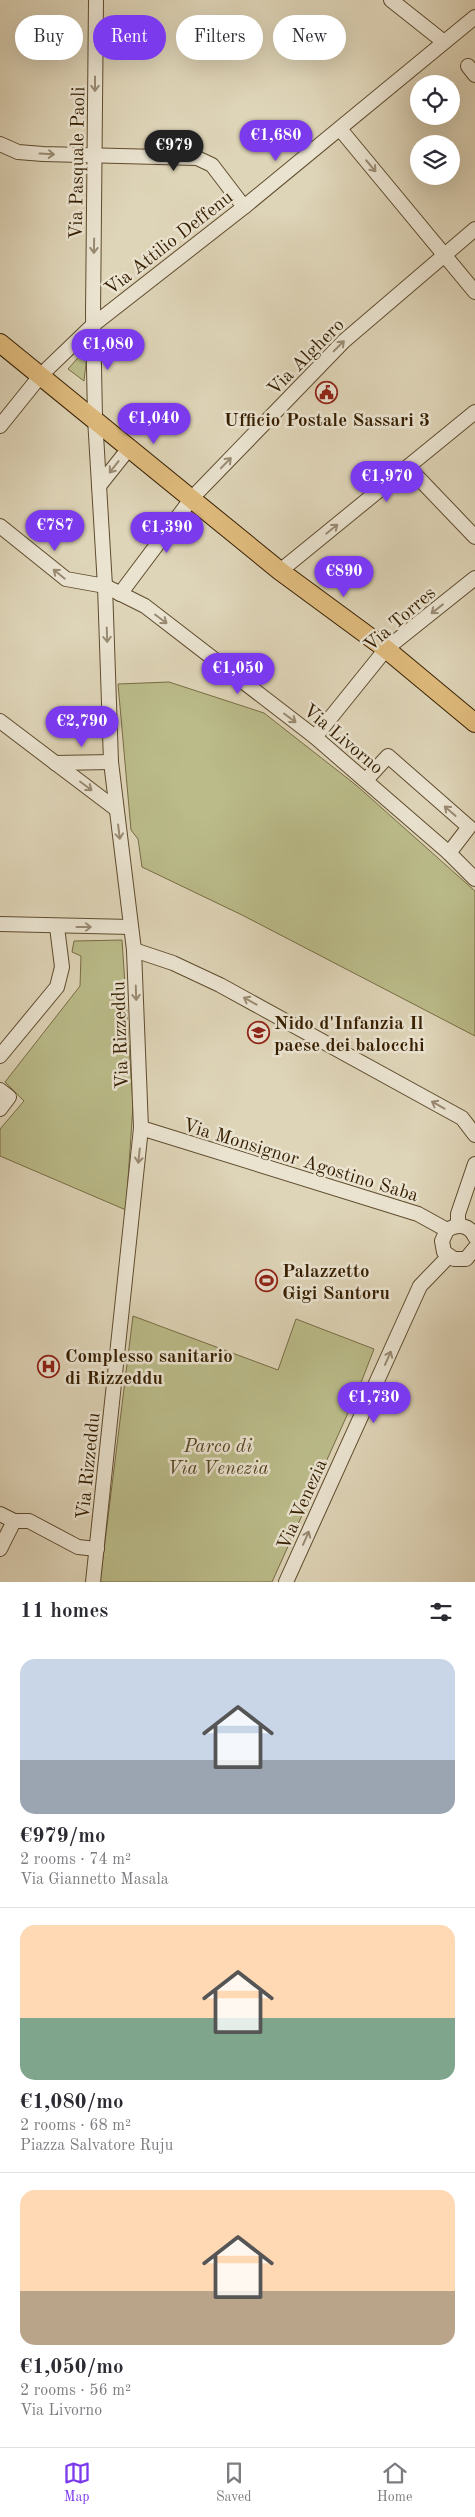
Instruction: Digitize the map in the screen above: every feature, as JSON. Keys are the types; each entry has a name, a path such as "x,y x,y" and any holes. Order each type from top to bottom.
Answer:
{"main road":[{"path":"0,343 280,571 386,649 475,723"}],"street":[{"name":"Via Pasquale Paoli","path":"94,418 96,0"},
{"path":"391,0 444,42"},
{"name":"Via Attilio Deffenu","path":"0,426 41,375 93,325 244,207 475,18"},
{"path":"340,129 475,292"},
{"path":"0,144 18,152 197,158 206,160 212,165 244,207"},
{"name":"Via Alghero","path":"120,594 192,498 344,341 443,254 475,229"},
{"path":"280,571 475,412"},
{"name":"Via Rizzeddu","path":"93,1582 141,1128 134,950 110,762 105,586 94,418"},
{"path":"99,486 130,447"},
{"path":"408,466 475,537"},
{"name":"Via Livorno","path":"0,526 66,579 105,586 145,606 315,736 449,853 475,879"},
{"name":"Via Torres","path":"315,736 386,649 475,578"},
{"path":"0,720 116,809"},
{"path":"366,780 388,756 469,828 449,853"},
{"path":"55,763 110,762"},
{"path":"0,924 57,927 131,927"},
{"path":"0,1056 57,987 62,967 57,927"},
{"path":"134,950 173,963 229,990 462,1118 475,1135"},
{"path":"0,1090 9,1097 0,1109"},
{"name":"Via Monsignor Agostino Saba","path":"141,1128 418,1214 452,1228 469,1229 475,1238"},
{"path":"475,1164 458,1214 452,1228 442,1241 442,1247 448,1257 454,1259 466,1259 475,1248"},
{"name":"Via Venezia","path":"286,1582 420,1286 448,1257"},
{"path":"0,1514 14,1521 29,1521 78,1547 97,1549"},
{"path":"0,1549 14,1521"}],"green space":[{"path":"84,351 87,355 84,381 68,369"},
{"path":"169,682 264,713 356,785 475,891 475,1036 244,916 142,867 138,839 131,830 118,684"},
{"path":"122,940 133,1105 126,1210 0,1156 0,1129 24,1101 5,1082 80,986 81,956 72,952 74,941"},
{"name":"Parco di Via Venezia","path":"133,1316 278,1370 296,1319 374,1349 357,1393 272,1582 100,1582"}],"place":[{"name":"Ufficio Postale Sassari 3","path":"327,393"},
{"name":"Nido d'Infanzia Il paese dei balocchi","path":"258,1033"},
{"name":"Palazzetto Gigi Santoru","path":"266,1281"},
{"name":"Complesso sanitario di Rizzeddu","path":"49,1366"}]}
